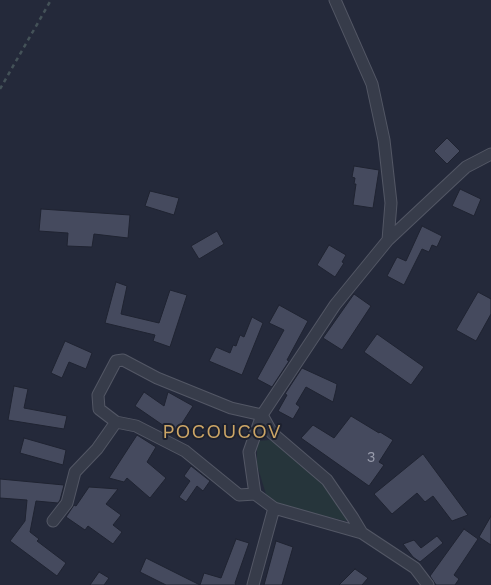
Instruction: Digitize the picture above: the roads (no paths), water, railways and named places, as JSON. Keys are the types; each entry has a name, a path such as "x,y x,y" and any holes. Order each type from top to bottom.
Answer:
{"street":[{"path":"335,0 372,84 384,140 392,203 388,240"},
{"path":"255,494 249,452 262,415 334,305 388,240 466,167 491,154"},
{"path":"362,533 327,480 272,433 262,415 231,408 157,378 123,360 116,361 98,395 99,409 116,422 136,426 185,451 239,495 255,494 274,508 362,533 415,568 428,585"},
{"path":"53,521 67,503 75,472 96,449 116,422"},
{"path":"253,585 274,508"}],"district":[{"name":"POCOUCOV","path":"222,432"}]}
